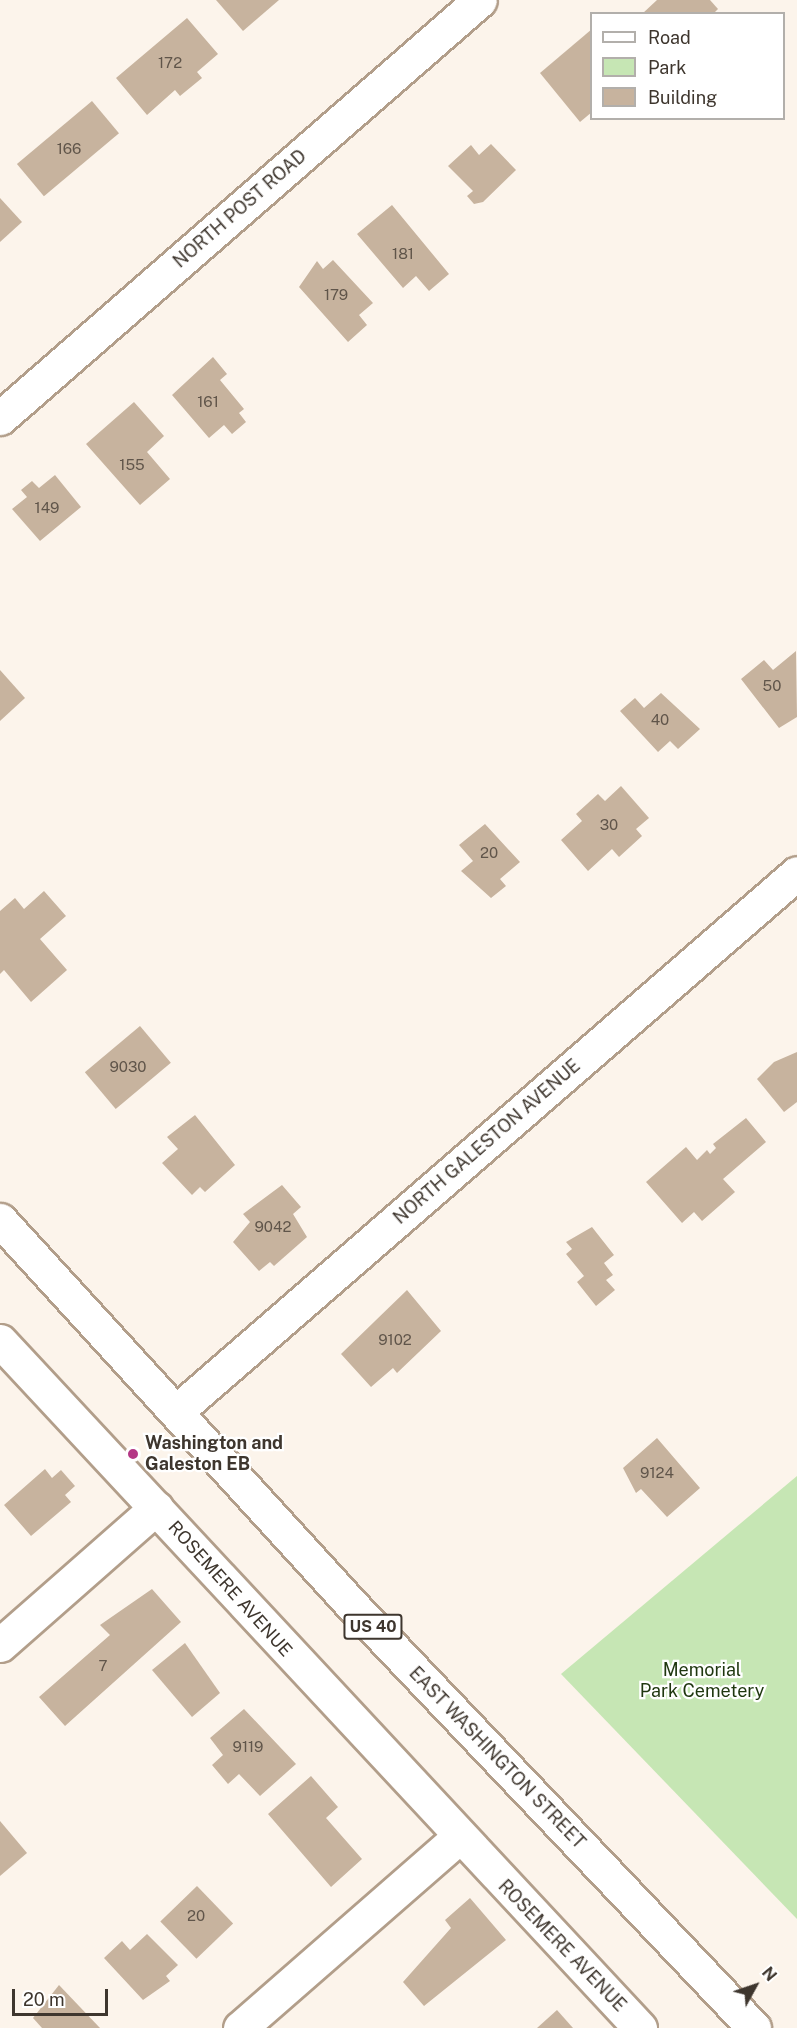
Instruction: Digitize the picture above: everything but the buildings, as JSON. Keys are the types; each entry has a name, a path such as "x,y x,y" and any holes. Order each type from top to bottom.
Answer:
{"street":[{"name":"NORTH POST ROAD","path":"0,418 480,0"},
{"name":"NORTH GALESTON AVENUE","path":"177,1410 797,873"},
{"name":"EAST WASHINGTON STREET","path":"0,1220 177,1410 351,1604 754,2028"},
{"name":"ROSEMERE AVENUE","path":"0,1341 458,1838 640,2028"},
{"path":"0,1645 156,1508"},
{"path":"240,2028 458,1838"}],"green space":[{"name":"Memorial Park Cemetery","path":"797,1476 797,1919 561,1674"}],"place":[{"name":"Washington and Galeston EB","path":"133,1454"}]}
